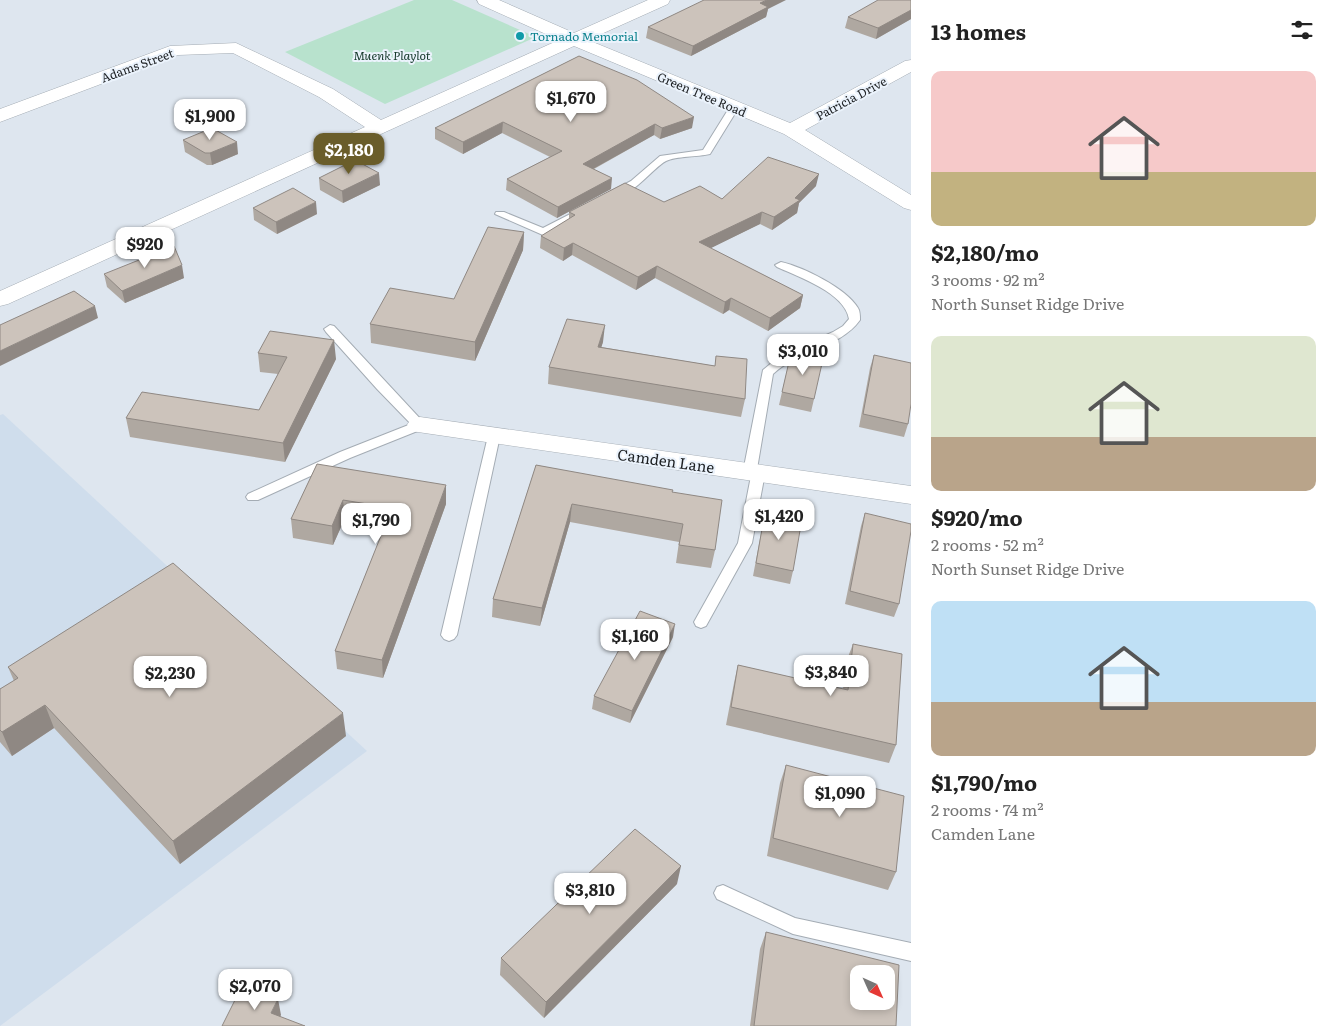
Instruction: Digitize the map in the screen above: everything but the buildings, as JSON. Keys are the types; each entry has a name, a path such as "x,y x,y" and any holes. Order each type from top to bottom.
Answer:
{"street":[{"name":"Green Tree Road","path":"485,0 574,40 791,130 911,204"},
{"path":"0,299 662,0"},
{"name":"Adams Street","path":"0,116 176,50 236,48 326,93 379,127"},
{"name":"Patricia Drive","path":"791,130 911,65"},
{"name":"Camden Lane","path":"420,425 911,495"}],"lane":[{"path":"500,214 543,232 635,183 664,158 706,152 734,107"},
{"path":"701,622 745,543 767,373 775,364 787,356 848,328 854,318 853,307 845,300 811,278 781,265"},
{"path":"253,497 346,455 420,425 381,386 330,329"},
{"path":"449,635 494,436"},
{"path":"722,892 793,926 911,952"}],"shaded area":[{"path":"3,414 367,751 0,1026 0,415"}],"green space":[{"name":"Muenk Playlot","path":"414,0 452,0 536,37 385,104 285,52"}],"place":[{"name":"Tornado Memorial","path":"520,36"}]}
